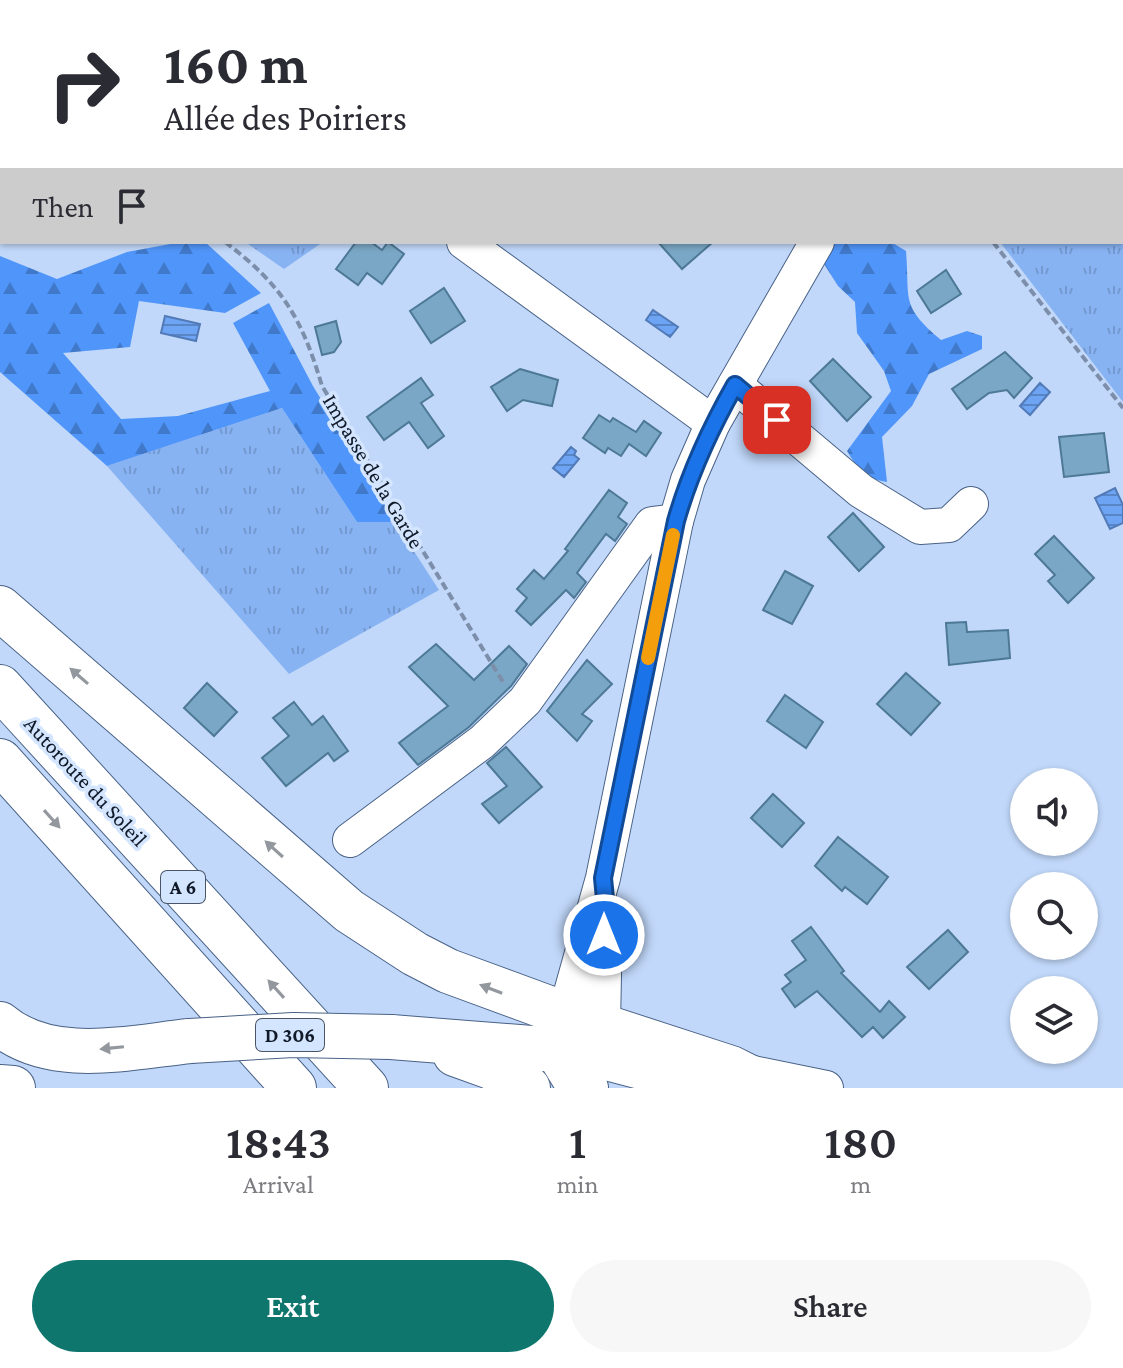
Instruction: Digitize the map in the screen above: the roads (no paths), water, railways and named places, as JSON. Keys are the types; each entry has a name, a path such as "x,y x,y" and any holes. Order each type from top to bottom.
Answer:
{"main road":[{"path":"0,608 349,911 415,954 587,1053"},
{"name":"Autoroute du Soleil","path":"0,687 366,1088"},
{"name":"A 6","path":"0,761 294,1088"},
{"name":"D 306","path":"0,1024 24,1040 54,1048 85,1051 293,1035 391,1037 587,1053 771,1088"},
{"path":"391,1037 457,1054 491,1067 528,1088"},
{"path":"0,1087 13,1088"}],"street":[{"path":"467,244 713,423"},
{"path":"587,1053 603,878 676,521 688,480 713,423 816,244"},
{"path":"735,385 861,491 920,527 949,525 971,504"},
{"path":"350,840 482,742 525,701 652,524 676,521"},
{"path":"726,1078 826,1088"}]}
